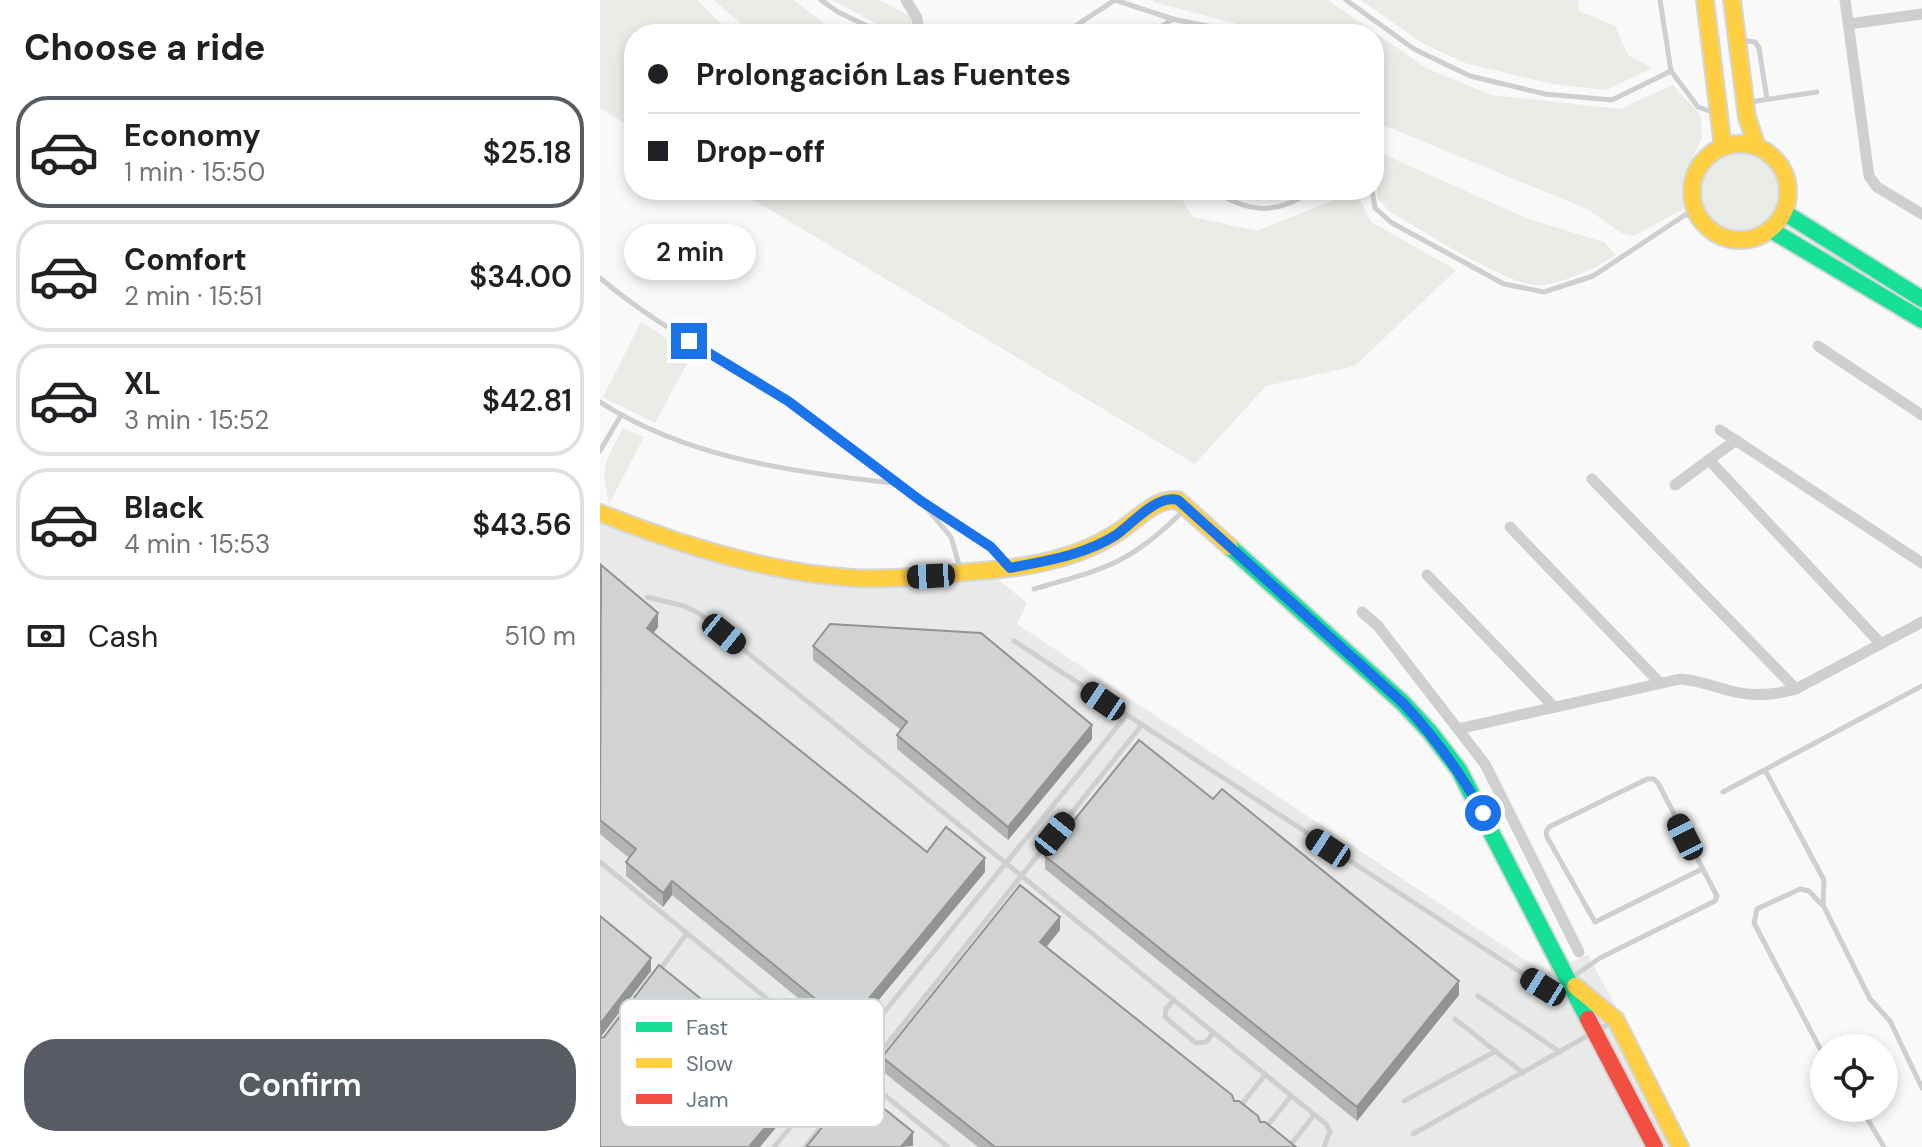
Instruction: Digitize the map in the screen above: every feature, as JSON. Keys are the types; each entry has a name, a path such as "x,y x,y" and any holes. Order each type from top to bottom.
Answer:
{"street":[{"path":"906,0 918,24"},
{"path":"1705,0 1723,147"},
{"path":"1732,0 1747,117 1757,147"},
{"path":"1845,0 1869,176 1877,187 1922,214"},
{"path":"1849,24 1922,14"},
{"path":"1734,144 1757,147 1780,165 1786,178 1785,213 1771,230 1759,237 1731,240 1717,235 1697,216 1691,188 1695,174 1702,162 1723,147 1734,144"},
{"path":"1785,213 1922,299"},
{"path":"1771,230 1922,320"},
{"path":"1818,346 1922,415"},
{"path":"1720,430 1922,563"},
{"path":"1675,485 1736,440"},
{"path":"1709,460 1881,644"},
{"path":"1592,479 1796,689"},
{"path":"600,513 697,549 800,572 854,578 901,578 1010,568 1057,559 1112,537 1170,497 1187,507 1403,703 1459,770 1655,1147"},
{"path":"1510,527 1659,682"},
{"path":"1427,575 1554,707"},
{"path":"1362,612 1378,626 1485,764 1579,952"},
{"path":"1458,729 1659,682 1693,680 1749,694 1776,695 1796,689 1922,622"},
{"path":"1568,980 1616,1020 1680,1147"}],"lane":[{"path":"821,0 863,24"},
{"path":"1078,24 1115,0 1197,24"},
{"path":"1346,0 1379,24"},
{"path":"1660,0 1671,71 1698,107 1720,115"},
{"path":"1165,24 1173,19"},
{"path":"1384,27 1414,49 1470,76 1545,94 1612,100 1671,71"},
{"path":"1737,41 1755,42 1759,48 1767,99"},
{"path":"1745,103 1817,92"},
{"path":"1228,200 1266,209 1298,200"},
{"path":"1374,200 1375,208 1392,223 1504,284 1544,292 1593,276 1685,215 1697,216"},
{"path":"600,278 689,341 788,401 895,483 991,547 1010,568"},
{"path":"600,402 662,434 715,452 783,470 895,483"},
{"path":"600,451 621,415"},
{"path":"921,501 951,537 960,572"},
{"path":"1034,589 1085,575 1131,556 1153,541 1187,507"},
{"path":"647,597 684,606 700,614 1326,1124 1330,1131 1324,1147"},
{"path":"1014,641 1543,987 1559,986 1600,958 1716,900 1716,894 1654,779 1647,779 1549,827 1546,832 1595,922 1702,869"},
{"path":"1723,792 1922,686"},
{"path":"884,1011 1126,716"},
{"path":"884,1048 1141,726"},
{"path":"1765,770 1824,880 1823,905"},
{"path":"600,862 767,999"},
{"path":"1812,1034 1754,923 1757,909 1800,889 1809,891 1823,905 1870,999 1890,1021 1922,1088"},
{"path":"658,971 687,933"},
{"path":"1478,996 1560,1052"},
{"path":"1173,1001 1166,1009 1165,1017 1196,1043 1202,1044 1213,1033"},
{"path":"1455,1019 1523,1073"},
{"path":"1413,1134 1616,1020"},
{"path":"1404,1101 1496,1051"},
{"path":"1237,1110 1265,1075"},
{"path":"884,1094 948,1147"},
{"path":"1263,1131 1291,1096"},
{"path":"1289,1147 1314,1115"},
{"path":"1869,1122 1884,1147"},
{"path":"774,1147 790,1127"},
{"path":"805,1147 821,1127"}],"shaded area":[{"path":"600,0 697,0 722,24 624,24 624,123 600,108"},
{"path":"714,0 794,0 824,24 741,24"},
{"path":"832,0 879,0 912,17 911,24 877,24"},
{"path":"1328,0 1363,24 1238,24 1153,2"},
{"path":"1361,0 1578,0 1579,11 1615,26 1628,55 1652,68 1606,90 1552,84 1465,63 1422,43"},
{"path":"1384,39 1426,68 1491,95 1620,109 1673,85 1701,116 1702,138 1683,179 1683,209 1634,236 1621,233 1589,210 1384,125"},
{"path":"1384,154 1528,219 1604,242 1616,255 1562,281 1529,284 1489,268 1389,211 1379,200 1384,200"},
{"path":"1739,154 1754,157 1767,166 1776,179 1779,194 1776,209 1767,222 1754,231 1739,234 1724,231 1711,222 1702,209 1699,194 1702,179 1711,166 1724,157"},
{"path":"754,200 1182,200 1193,217 1257,231 1334,200 1360,200 1371,222 1456,270 1355,366 1266,386 1195,464"},
{"path":"641,322 692,354 655,423 603,397"},
{"path":"623,428 644,437 609,504 606,464"},
{"path":"600,521 657,545 755,571 994,576 1027,603 1017,624 1545,973 1588,955 1691,1147 600,1147"}],"building":[{"path":"601,565 658,613 647,628 927,852 946,827 985,858 868,999 815,999 672,881 663,893 626,862 636,849 600,820"},
{"path":"830,624 981,633 1092,725 1008,827 897,735 907,722 813,646"},
{"path":"1139,740 1213,799 1222,789 1459,981 1357,1107 1045,856"},
{"path":"1020,885 1060,917 1040,942 1232,1095 1234,1101 1239,1101 1258,1116 1260,1122 1265,1122 1296,1147 995,1147 884,1059 884,1055"},
{"path":"600,916 651,958 600,1024"},
{"path":"659,965 701,999 633,999"},
{"path":"620,1016 620,1127 765,1127 749,1147 600,1147 600,1038"},
{"path":"884,1109 913,1132 901,1147 806,1147 822,1127 884,1127"}],"traffic: fast":[{"path":"1785,213 1922,299"},
{"path":"1771,230 1922,320"},
{"path":"1230,547 1403,703 1459,770 1588,1019"}],"traffic: slow":[{"path":"1705,0 1723,147"},
{"path":"1732,0 1747,117 1757,147"},
{"path":"1740,144 1758,148 1774,158 1784,174 1788,192 1784,210 1774,226 1758,236 1740,240 1722,236 1706,226 1696,210 1692,192 1696,174 1706,158 1722,148 1740,144"},
{"path":"600,513 724,555 788,570 853,578 931,575 1047,561 1095,545 1169,500 1178,500 1230,547"},
{"path":"1575,986 1616,1020 1680,1147"}],"traffic: jam":[{"path":"1588,1019 1655,1147"}],"route":[{"path":"689,341 788,401 895,483 991,547 1010,568 1057,559 1112,537 1161,502 1170,497 1178,500 1195,512 1403,703 1459,770 1483,813"}]}
